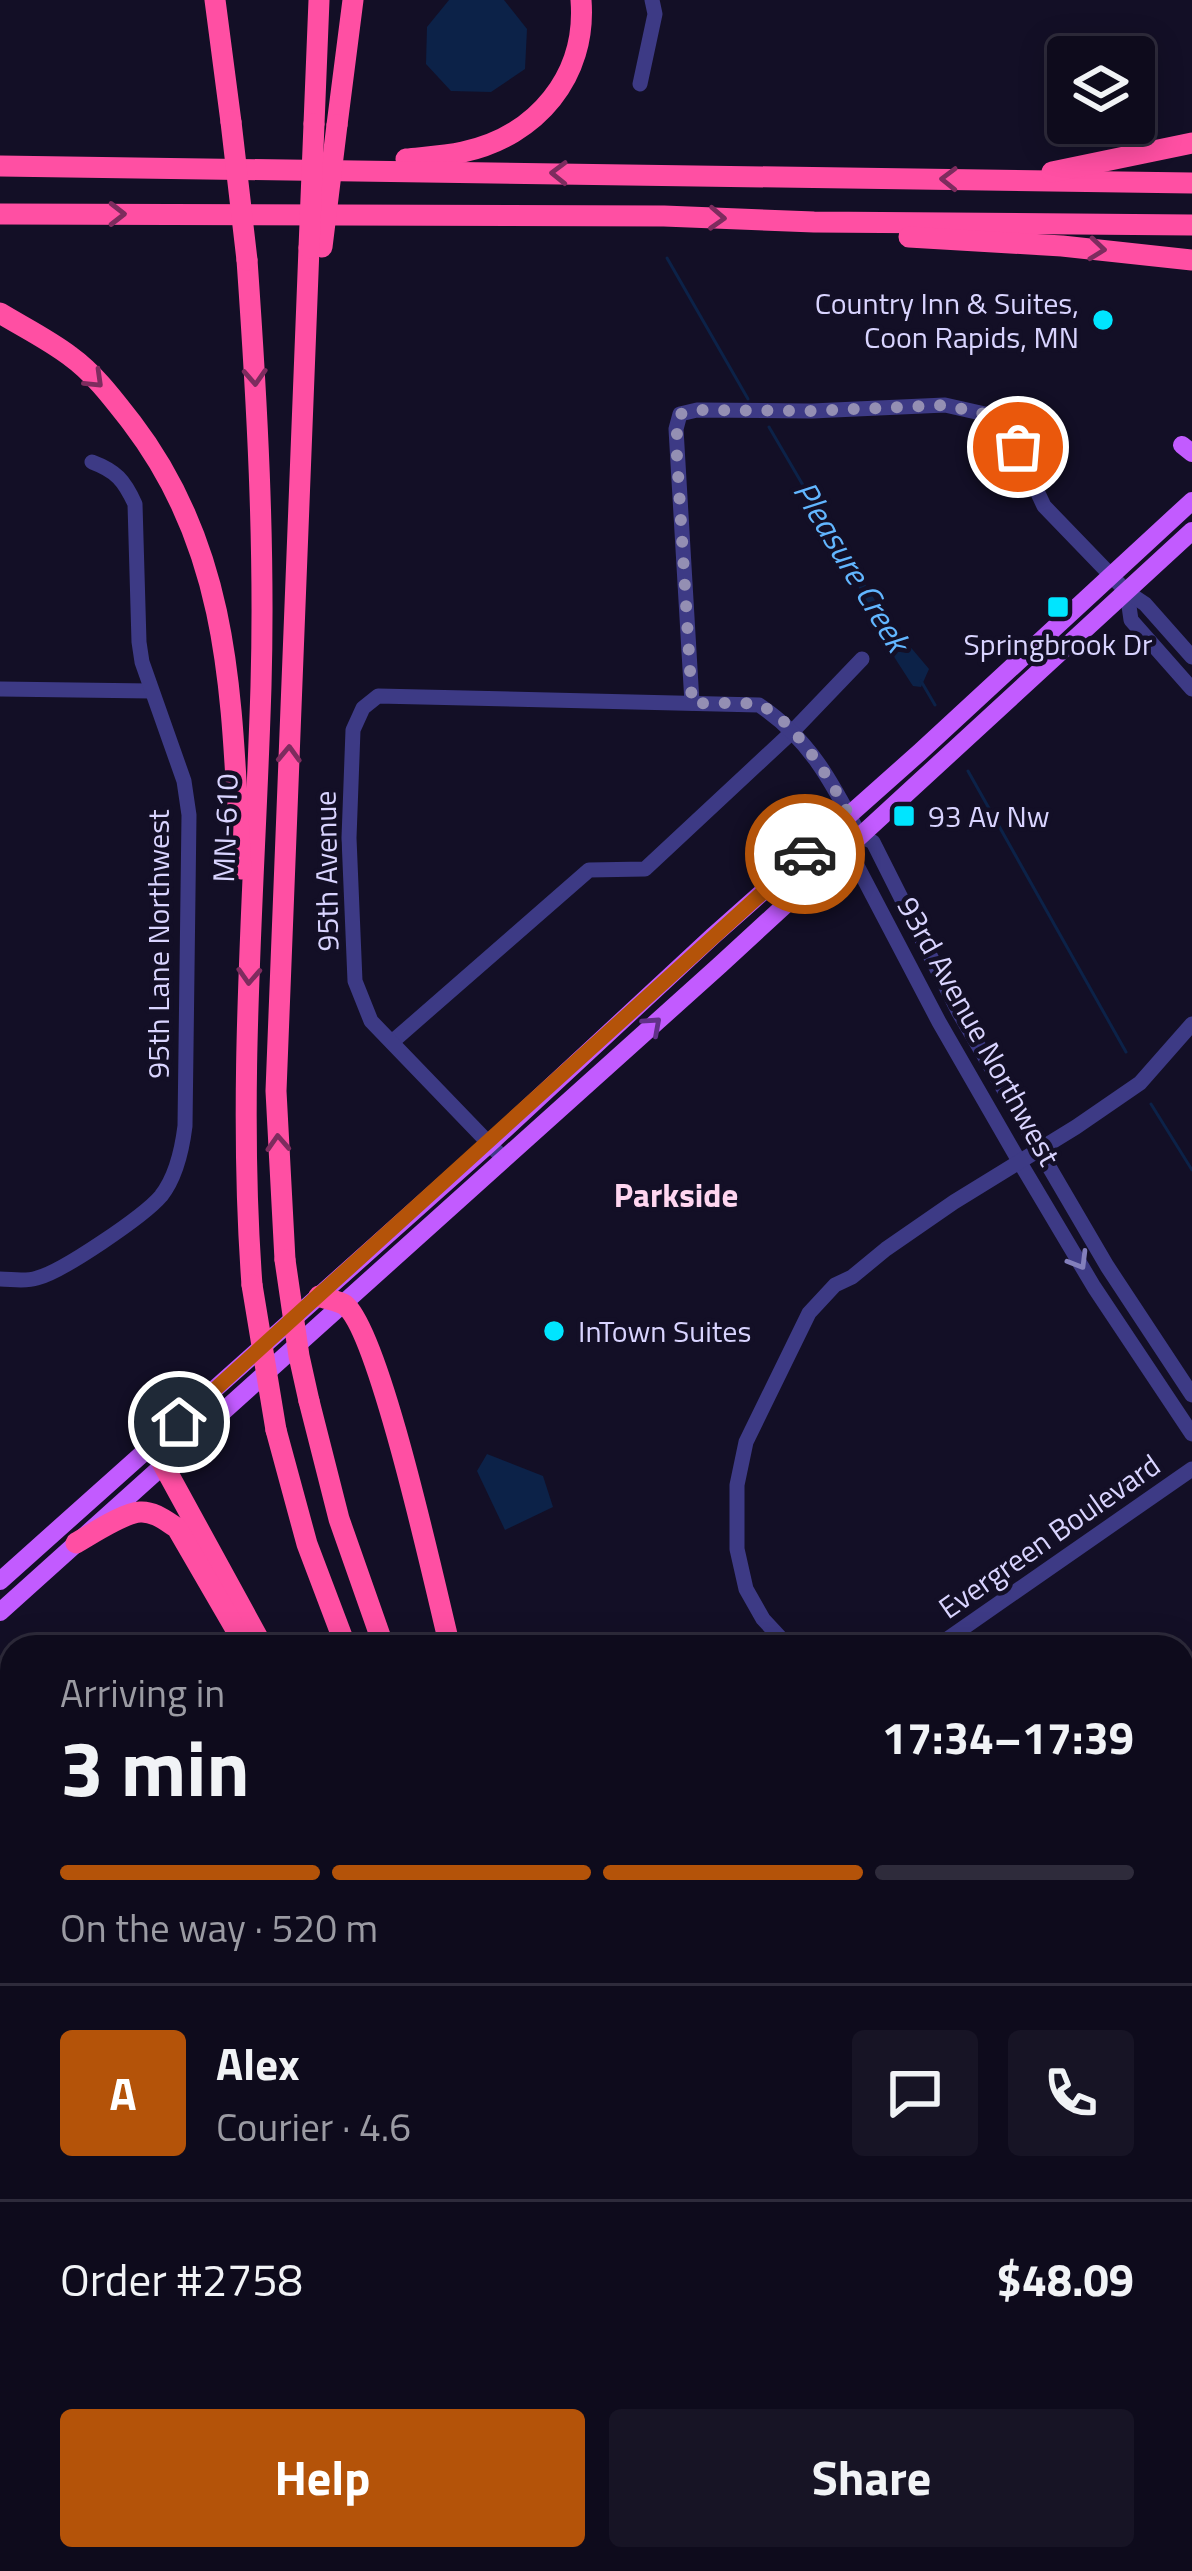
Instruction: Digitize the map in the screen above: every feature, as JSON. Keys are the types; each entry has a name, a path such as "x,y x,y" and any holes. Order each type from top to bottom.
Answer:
{"highway":[{"name":"MN-610","path":"215,0 247,260 262,586 244,1126 252,1285 276,1430 308,1544 342,1635"},
{"path":"319,0 325,124"},
{"path":"325,124 353,0"},
{"path":"250,169 409,159 464,152 499,141 538,114 572,68 581,42 581,0"},
{"name":"MN-610","path":"325,124 305,314 276,1091 285,1260 299,1356 339,1520 381,1635"},
{"path":"1015,180 1192,143"},
{"path":"0,166 1192,183"},
{"path":"0,214 664,215 814,222 1192,225"},
{"path":"814,222 853,234 1062,245 1192,260"},
{"path":"0,313 71,357 109,392 177,493 202,548 232,699 242,883 251,929"},
{"path":"319,1297 345,1305 376,1364 447,1635"},
{"path":"159,1455 256,1635"},
{"path":"76,1543 141,1511 164,1519 177,1528 239,1635"}],"main road":[{"path":"0,1612 76,1543 319,1297 1192,501"},
{"path":"0,1581 345,1305 1192,531"}],"street":[{"path":"640,84 655,14 652,0"},
{"path":"860,836 828,774 781,720 759,705 692,703 676,440 680,414 945,405 985,414 1007,427 1044,506 1192,657"},
{"name":"95th Lane Northwest","path":"0,1279 38,1278 143,1212 161,1196 177,1162 185,1126 189,815 184,781 151,692 139,642 134,503 114,470 92,462"},
{"path":"1126,592 1131,620 1192,689"},
{"path":"392,1042 589,870 645,869 792,732 862,659"},
{"path":"0,689 151,692"},
{"name":"95th Avenue","path":"504,1160 371,1021 355,981 349,838 353,730 363,708 378,696 692,703"},
{"name":"93rd Avenue Northwest","path":"1192,1395 1126,1298 1037,1150 958,1011 873,842 860,836 854,858 939,1022 1094,1287 1192,1434"},
{"path":"779,1635 753,1604 740,1572 738,1472 755,1423 808,1313 825,1295 954,1202 1140,1082 1192,1024"},
{"name":"Evergreen Boulevard","path":"953,1635 1192,1469"}],"water":[{"path":"449,0 504,0 527,29 525,69 491,92 451,91 426,64 427,27"},
{"path":"860,576 886,618 929,669 921,687 913,686 880,633 859,589"},
{"path":"487,1454 543,1476 553,1507 505,1530 477,1471"}],"waterway":[{"path":"667,258 748,399"},
{"name":"Pleasure Creek","path":"769,427 859,581"},
{"name":"Pleasure Creek","path":"921,681 935,705"},
{"name":"Pleasure Creek","path":"968,771 1126,1052"},
{"name":"Pleasure Creek","path":"1151,1104 1192,1170"}],"way so far":[{"path":"805,854 849,815 828,774 781,720 759,705 692,703 676,440 680,414 945,405 985,414 1007,427 1018,447"}],"place":[{"name":"Country Inn & Suites, Coon Rapids, MN","path":"1103,320"},
{"name":"Springbrook Dr","path":"1058,607"},
{"name":"93 Av Nw","path":"904,816"},
{"name":"InTown Suites","path":"554,1331"}],"district":[{"name":"Parkside","path":"676,1195"}],"route":[{"path":"179,1422 805,854"}]}
